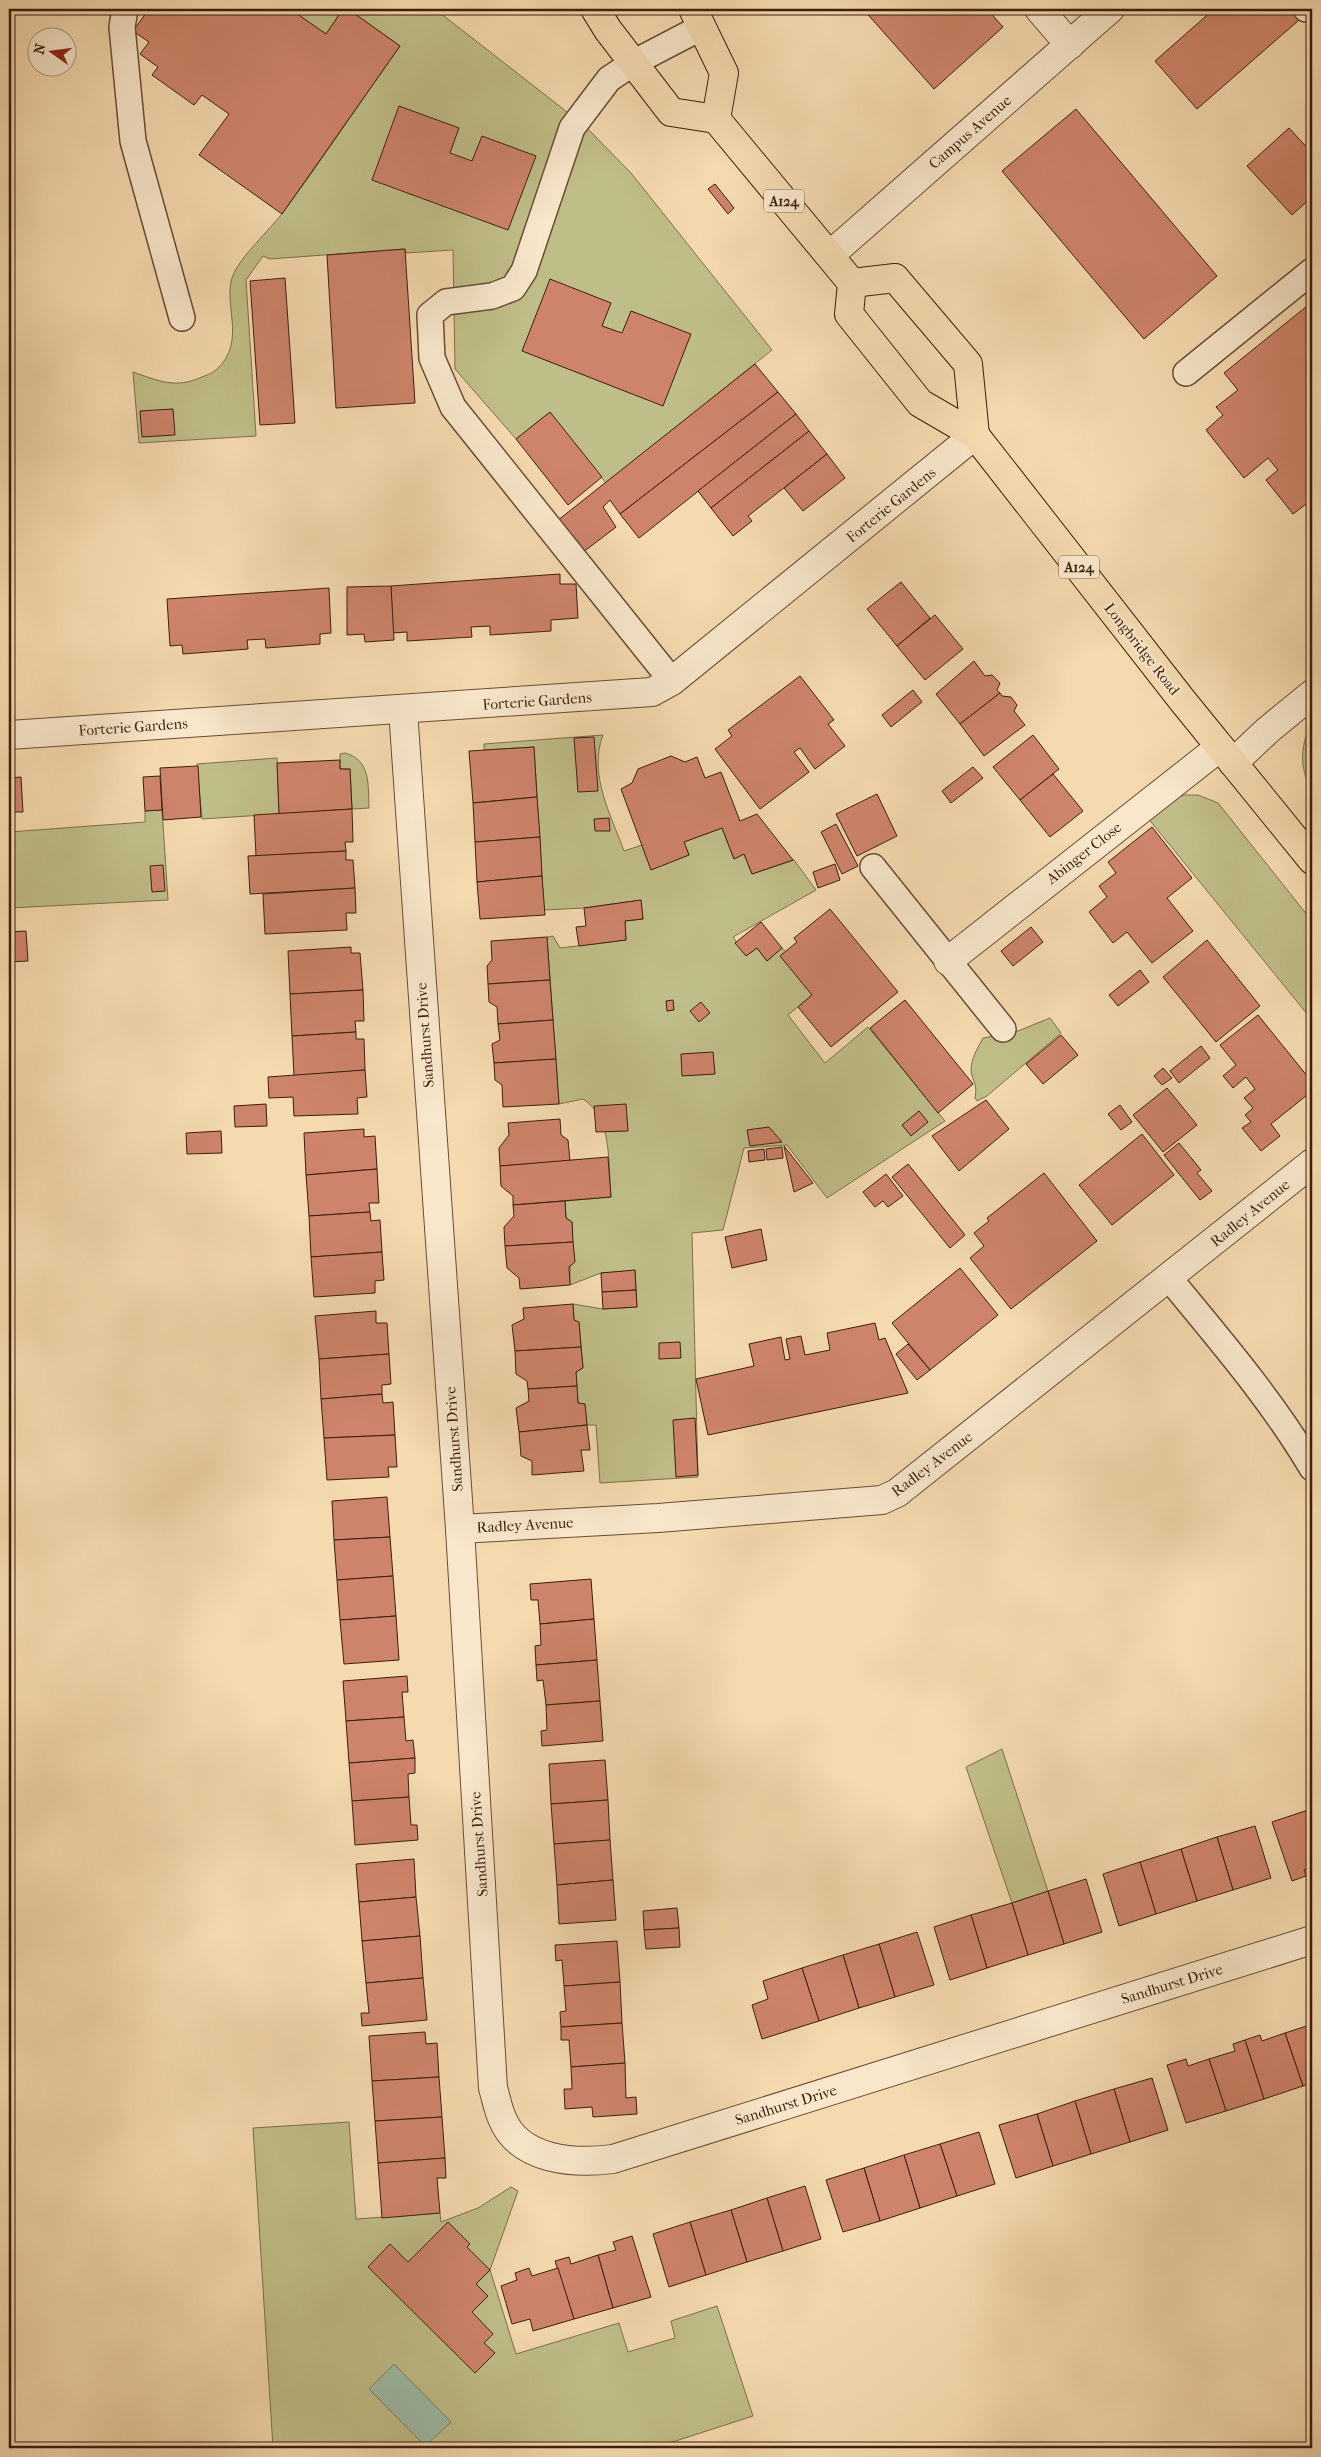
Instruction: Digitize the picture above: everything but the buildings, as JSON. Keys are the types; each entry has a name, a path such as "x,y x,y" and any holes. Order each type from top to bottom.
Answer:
{"main road":[{"path":"595,9 671,112 716,119 724,73 698,18"},
{"name":"A124","path":"716,119 852,283"},
{"path":"852,283 895,278 968,364 975,435"},
{"name":"Longbridge Road","path":"852,283 849,314 920,403 975,435 1312,860"}],"street":[{"path":"1039,9 1070,45"},
{"name":"Campus Avenue","path":"830,255 1110,9"},
{"name":"Forterie Gardens","path":"9,735 652,692 672,682 975,435"},
{"name":"Abinger Close","path":"948,961 1227,755 1268,730 1312,694"},
{"name":"Sandhurst Drive","path":"403,710 460,1529 494,2088 502,2119 519,2142 542,2154 564,2160 588,2162 613,2159 1312,1940"},
{"name":"Radley Avenue","path":"460,1529 658,1518 882,1500 897,1493 1312,1163"}],"lane":[{"path":"125,9 122,27 133,141 182,318"},
{"path":"1306,9 1312,9"},
{"path":"672,682 454,407 432,358 430,315 446,302 492,296 513,288 524,271 572,128 609,79 698,18"},
{"path":"1186,373 1312,271"},
{"path":"873,866 1002,1029"},
{"path":"1169,1278 1242,1368 1296,1440 1312,1468"}],"shaded area":[{"path":"290,9 343,9 326,34"},
{"path":"348,9 435,9 585,126 631,173 772,350 606,483 549,413 516,439 455,369 453,250 406,253 405,249 270,259 263,256 246,280 256,436 139,443 133,372 167,382 183,383 213,372 226,359 231,347 233,334 230,296 234,273 249,252 282,214 400,46"},
{"path":"1312,722 1312,789 1303,764 1303,747"},
{"path":"603,735 599,750 598,765 600,779 608,809 624,851 642,845 651,869 689,855 684,842 722,828 734,859 744,854 752,874 794,860 816,890 733,937 746,956 757,948 767,961 782,948 786,952 781,956 812,995 788,1015 825,1063 868,1027 945,1121 827,1198 787,1145 744,1148 723,1230 692,1233 698,1477 600,1483 596,1425 587,1425 585,1404 578,1403 576,1372 583,1367 579,1323 574,1320 573,1304 603,1309 637,1307 635,1271 601,1273 570,1285 572,1222 566,1218 565,1201 611,1197 609,1157 604,1130 600,1118 593,1107 583,1099 559,1104 547,937 553,936 560,948 626,940 625,921 643,919 641,900 584,908 544,910 534,747 484,750 484,744"},
{"path":"345,753 360,761 364,767 368,782 369,808 352,809 350,769 340,769 340,754"},
{"path":"277,758 279,814 202,819 197,764"},
{"path":"1184,795 1198,795 1218,803 1312,921 1312,1020 1147,817 1170,801"},
{"path":"162,810 168,900 9,908 9,832 145,822 145,811"},
{"path":"1050,1018 1061,1033 987,1096 977,1101 971,1066 983,1038 1013,1033"},
{"path":"1002,1749 1048,1891 1012,1903 966,1767"},
{"path":"349,2122 356,2219 440,2213 441,2222 478,2208 511,2187 518,2191 490,2270 516,2354 619,2323 628,2352 675,2338 671,2321 717,2306 753,2416 654,2448 273,2448 253,2128"},
{"path":"394,2364 451,2422 425,2446 369,2389"}]}
